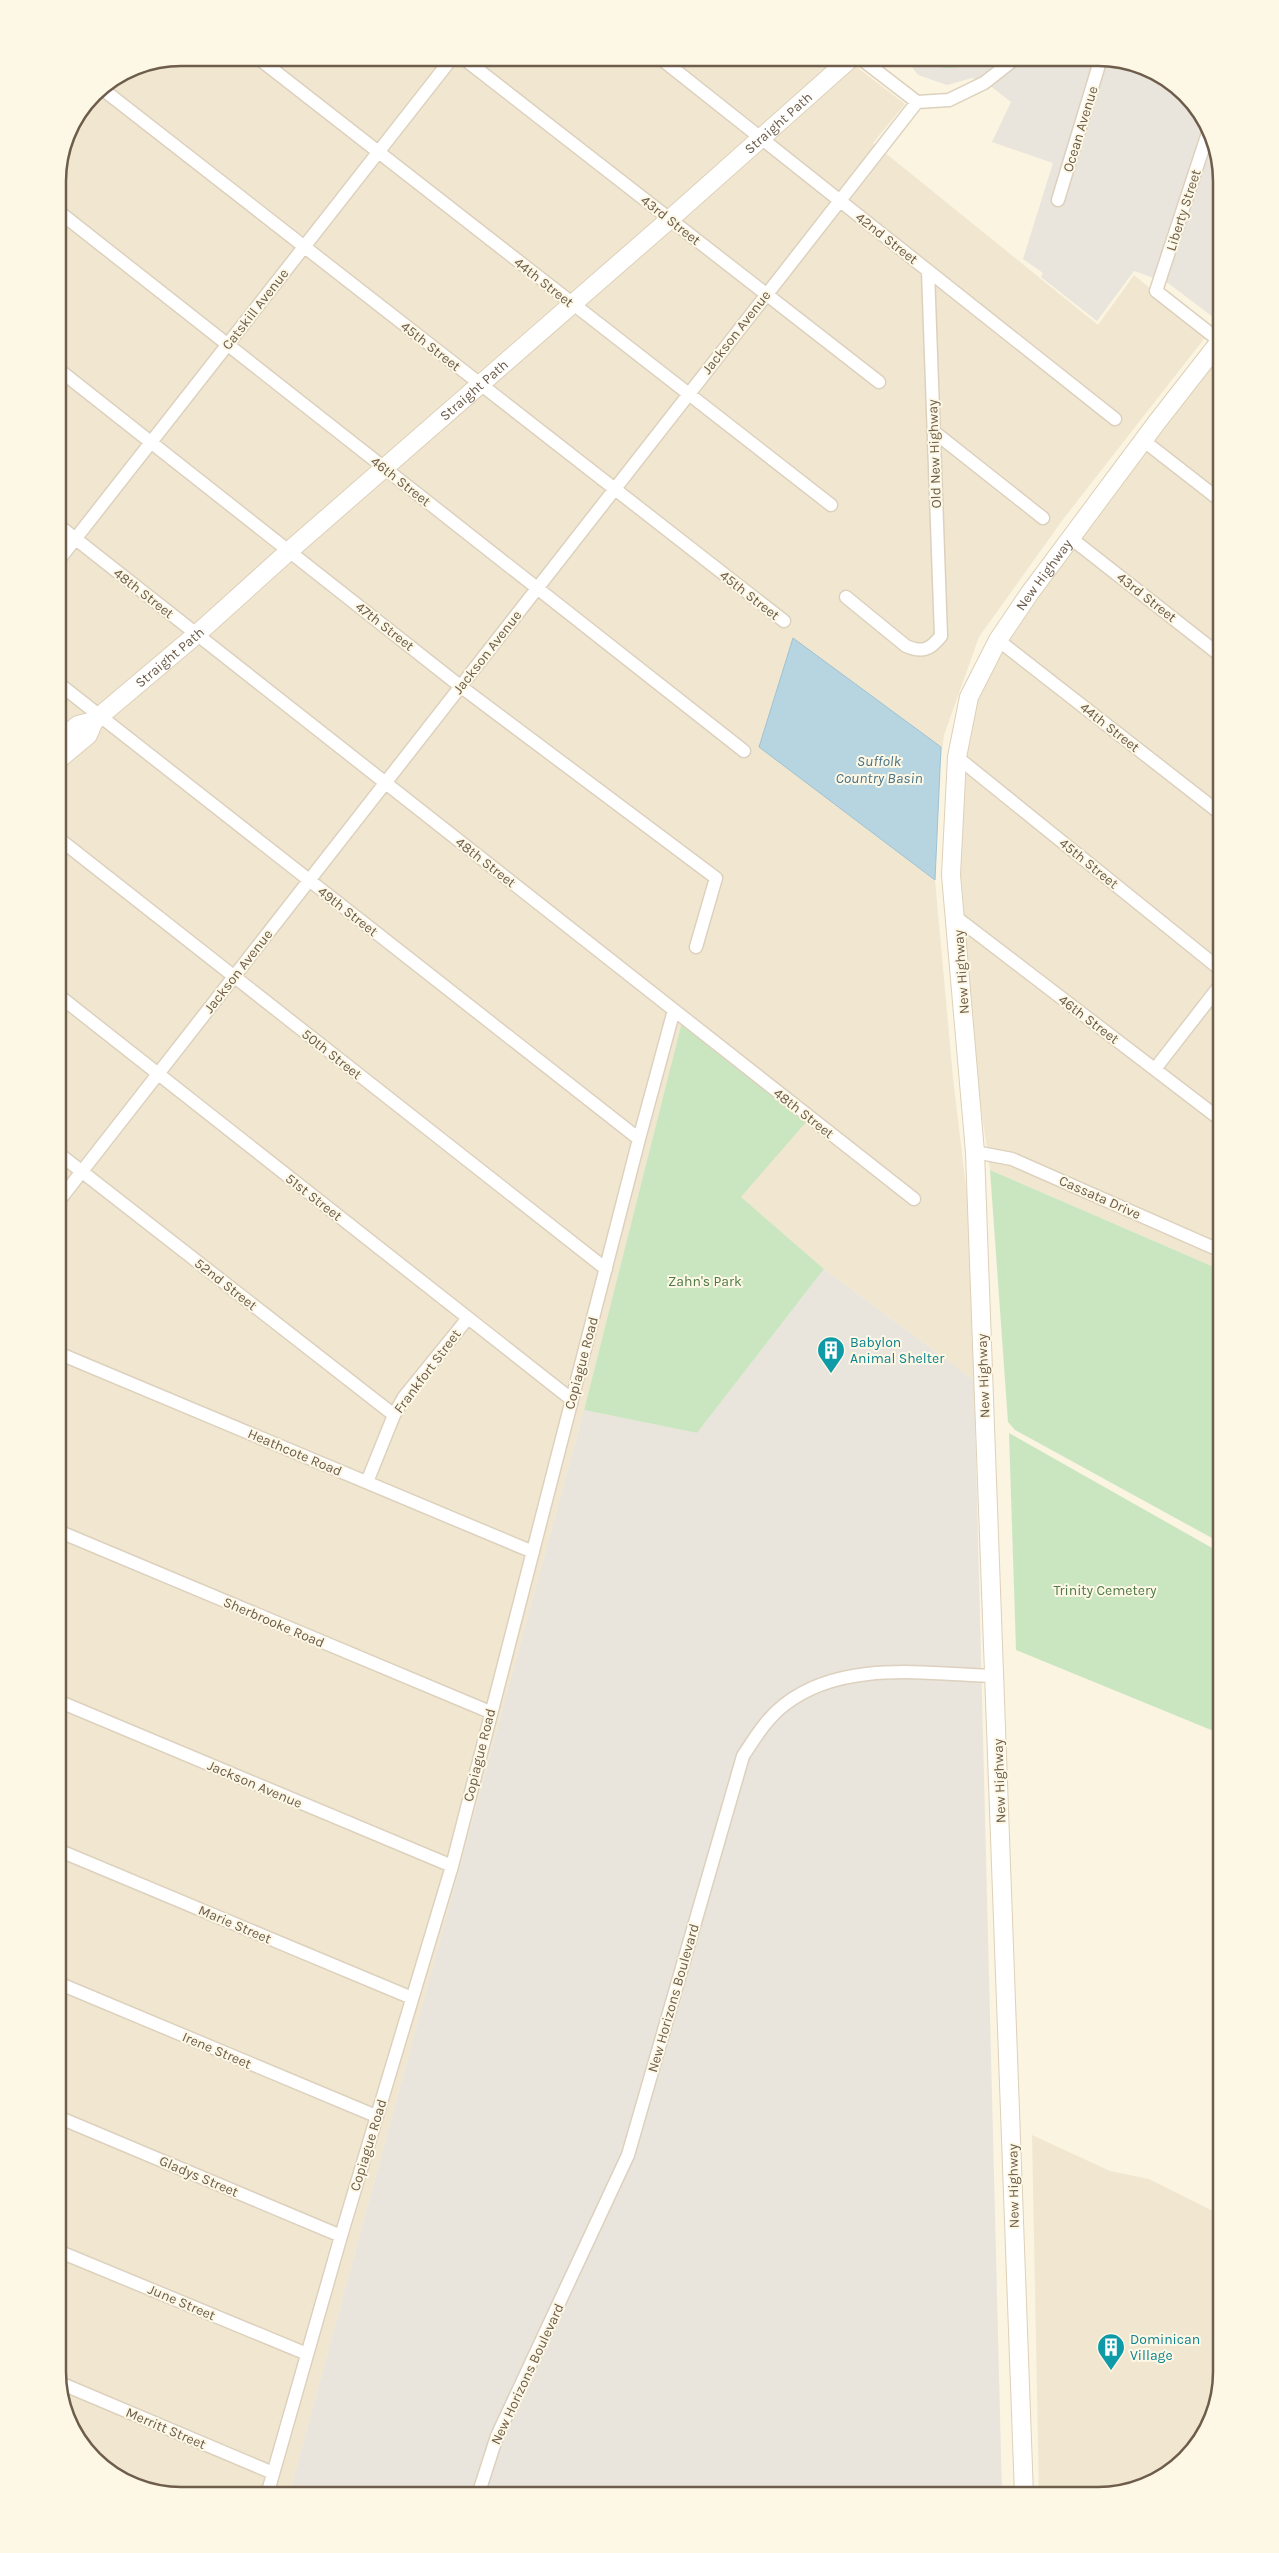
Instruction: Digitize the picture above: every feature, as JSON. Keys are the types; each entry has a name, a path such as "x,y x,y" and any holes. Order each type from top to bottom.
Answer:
{"main road":[{"name":"Straight Path","path":"66,753 88,735 97,719 197,634 479,383 670,219 843,66"},
{"name":"New Highway","path":"1024,2487 996,1676 990,1595 975,1152 952,875 956,757 970,697 998,640 1029,594 1213,351"},
{"name":"Straight Path","path":"66,735 78,725 97,719"}],"street":[{"name":"44th Street","path":"268,66 831,505"},
{"name":"Catskill Avenue","path":"66,551 446,66"},
{"name":"43rd Street","path":"474,66 878,382"},
{"name":"42nd Street","path":"670,66 1115,419"},
{"path":"870,66 917,102 949,100 984,83 1006,66"},
{"name":"Ocean Avenue","path":"1058,200 1099,66"},
{"name":"45th Street","path":"108,93 784,621"},
{"name":"Jackson Avenue","path":"66,1192 917,102"},
{"name":"Liberty Street","path":"1206,141 1156,291 1213,335"},
{"name":"46th Street","path":"66,217 744,751"},
{"name":"Old New Highway","path":"846,597 906,646 917,651 926,650 933,646 941,636 928,271"},
{"name":"47th Street","path":"66,375 460,686 716,878 696,947"},
{"path":"933,431 1043,518"},
{"path":"1144,441 1213,494"},
{"name":"48th Street","path":"66,532 914,1199"},
{"name":"43rd Street","path":"1072,539 1213,649"},
{"name":"44th Street","path":"998,640 1213,807"},
{"name":"49th Street","path":"66,690 97,719 638,1139"},
{"name":"45th Street","path":"956,757 1213,963"},
{"name":"50th Street","path":"66,844 606,1269"},
{"name":"46th Street","path":"957,918 1213,1113"},
{"path":"1155,1069 1213,995"},
{"name":"51st Street","path":"66,1001 571,1399"},
{"name":"Copiague Road","path":"269,2487 376,2116 452,1866 638,1139 674,1010"},
{"name":"Cassata Drive","path":"975,1152 1012,1159 1213,1247"},
{"name":"52nd Street","path":"66,1160 394,1415"},
{"name":"Frankfort Street","path":"367,1482 394,1415 404,1397 468,1318"},
{"name":"Heathcote Road","path":"66,1356 533,1552"},
{"name":"Sherbrooke Road","path":"66,1534 490,1712"},
{"name":"New Horizons Boulevard","path":"481,2487 500,2431 628,2156 743,1756 763,1726 784,1705 811,1689 838,1678 882,1673 996,1676"},
{"name":"Jackson Avenue","path":"66,1704 452,1866"},
{"name":"Marie Street","path":"66,1853 412,1998"},
{"name":"Irene Street","path":"66,1987 376,2116"},
{"name":"Gladys Street","path":"66,2120 341,2236"},
{"name":"June Street","path":"66,2254 307,2354"},
{"name":"Merritt Street","path":"67,2386 273,2473"}],"shaded area":[{"path":"173,66 855,66 905,104 873,143 1098,325 1134,275 1207,335 1064,518 979,637 944,735 928,864 929,876 935,880 953,1078 968,1204 974,1380 824,1269 740,1197 682,1023 584,1410 291,2487 173,2487 137,2478 111,2463 90,2442 72,2409 68,2394 66,2372 66,173 75,137 90,111 105,95 117,86 144,72"},
{"path":"911,66 1106,66 1135,72 1168,90 1189,111 1204,137 1211,159 1213,173 1213,317 1168,283 1134,271 1097,321 1041,277 1043,273 1023,259 1053,163 992,142 1011,102 993,88 972,78 947,85 918,75"},
{"path":"1213,363 1213,1267 990,1170 970,1032 958,821 962,772 977,699 998,652 1033,599"},
{"path":"824,1269 974,1380 1002,2487 291,2487 584,1410 697,1433"},
{"name":"Dominican Village","path":"1032,2135 1110,2171 1149,2179 1213,2211 1213,2380 1207,2409 1193,2436 1174,2458 1162,2467 1128,2483 1106,2487 1039,2487"}],"green space":[{"path":"936,66 959,66 949,68"},
{"name":"Zahn's Park","path":"682,1022 808,1120 741,1197 824,1269 697,1433 584,1410"},
{"path":"990,1170 1213,1267 1213,1539 1015,1430 1008,1422"},
{"name":"Trinity Cemetery","path":"1009,1433 1213,1548 1213,1731 1016,1650"}],"water":[{"name":"Suffolk Country Basin","path":"793,638 941,747 935,880 759,747"}],"place":[{"name":"Babylon Animal Shelter","path":"831,1374"},
{"name":"Dominican Village","path":"1111,2371"}]}
